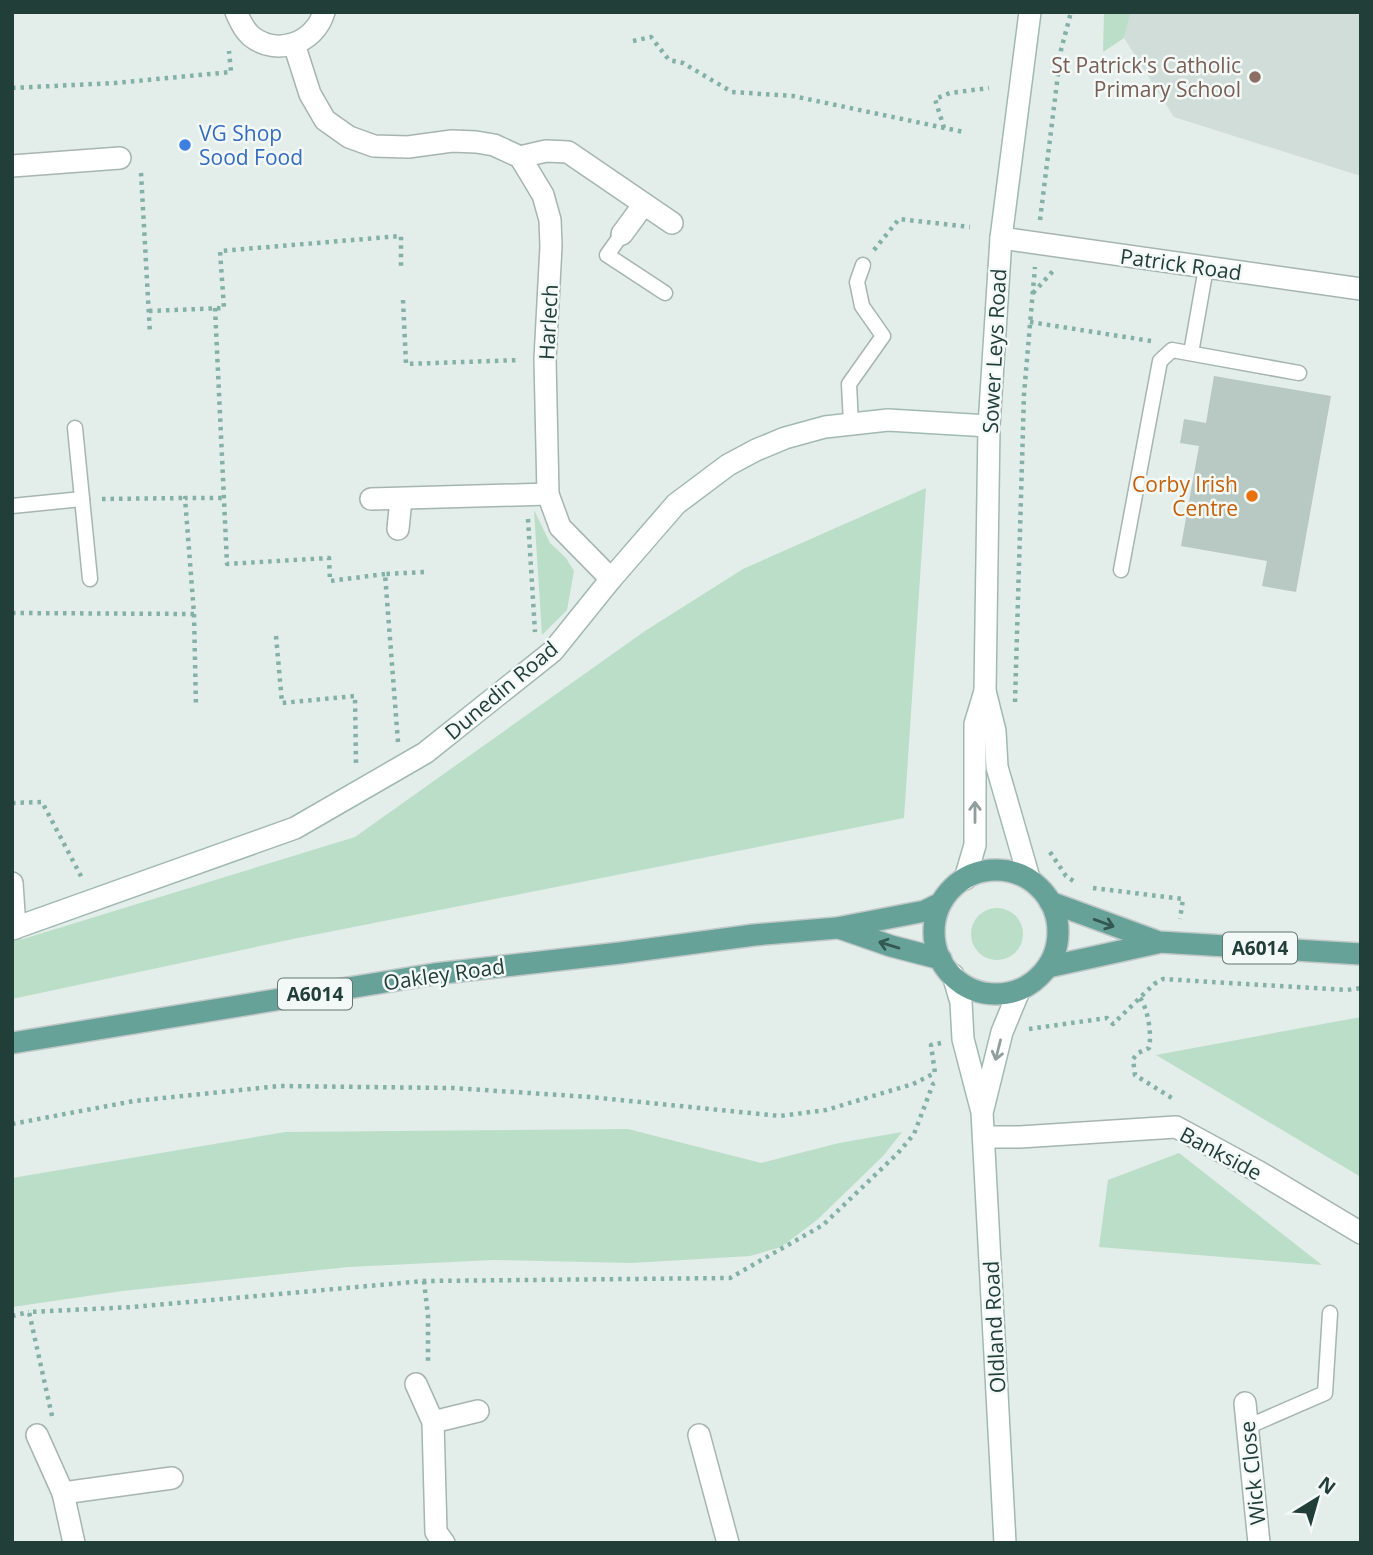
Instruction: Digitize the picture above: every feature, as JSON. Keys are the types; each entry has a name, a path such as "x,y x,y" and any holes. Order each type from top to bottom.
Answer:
{"main road":[{"name":"Oakley Road","path":"12,1044 434,974 754,935 837,928 925,911 941,903 954,886 973,874 987,870 1009,870 1029,878"},
{"name":"A6014","path":"1019,991 1030,985 1048,967 1056,951 1059,929 1056,912 1045,893 1029,878"},
{"name":"A6014","path":"1050,902 1159,942"},
{"path":"941,903 934,923 935,945 947,967"},
{"name":"Oakley Road","path":"837,928 947,967 959,982 978,992 1000,995 1019,991"},
{"name":"A6014","path":"1048,967 1159,942 1361,954"}],"street":[{"path":"239,19 252,36 265,44 279,47 307,38 317,28 324,12"},
{"name":"Sower Leys Road","path":"1029,878 998,767 995,732 985,691 989,426 1000,238 1030,12"},
{"path":"294,44 310,93 325,120 349,137 374,146 408,147 452,141 476,142 494,145 520,157 546,151 568,152 672,223"},
{"name":"Harlech","path":"520,157 543,195 550,220 545,359 548,494 560,527 611,579"},
{"path":"12,166 120,158"},
{"path":"622,234 644,204"},
{"name":"Patrick Road","path":"1000,238 1361,289"},
{"name":"Dunedin Road","path":"14,929 295,828 425,753 553,651 676,504 728,465 785,438 851,424 888,419 989,426"},
{"path":"371,499 548,494"},
{"path":"398,529 401,499"},
{"name":"Sower Leys Road","path":"965,879 975,845 975,724 985,691"},
{"path":"12,883 14,929"},
{"name":"Oldland Road","path":"947,967 961,1002 963,1039 982,1112 1005,1543"},
{"name":"Oldland Road","path":"982,1112 1002,1032 1019,991"},
{"name":"Bankside","path":"984,1137 1176,1127 1259,1172 1361,1233"},
{"path":"416,1384 433,1422 436,1532 444,1543"},
{"name":"Wick Close","path":"1245,1403 1259,1543"},
{"path":"433,1422 478,1411"},
{"path":"37,1435 63,1493 74,1543"},
{"path":"699,1435 728,1543"},
{"path":"63,1493 172,1478"}],"lane":[{"path":"622,234 607,255 665,293"},
{"path":"851,424 849,384 883,336 862,306 857,282 863,265"},
{"path":"1191,353 1206,268"},
{"path":"1121,570 1160,361 1172,350 1299,373"},
{"path":"75,428 89,579"},
{"path":"12,506 82,499"},
{"path":"1247,1427 1325,1393 1330,1313"}],"path":[{"path":"1015,712 1024,394 1037,243 1061,50 1072,12"},
{"path":"12,88 115,83 231,72 228,37 239,19"},
{"path":"633,41 651,37 669,60 683,63 732,92 793,96 964,132"},
{"path":"944,128 935,99 950,93 989,88"},
{"path":"120,158 141,167 150,334"},
{"path":"863,265 899,219 970,227"},
{"path":"149,311 224,308 220,251 401,236 401,270"},
{"path":"403,300 406,364 545,359"},
{"path":"215,308 227,564 329,558 330,581 426,572"},
{"path":"1030,322 1157,341 1168,353"},
{"path":"526,496 535,635 541,660"},
{"path":"185,498 194,614 195,707"},
{"path":"82,499 224,498"},
{"path":"385,574 398,744"},
{"path":"12,613 194,614"},
{"path":"276,636 282,702 355,696 356,793"},
{"path":"12,803 42,802 94,900"},
{"path":"1048,850 1066,876 1082,886 1183,899 1181,919"},
{"path":"1173,979 1174,970"},
{"path":"1023,1030 1107,1018 1113,1024 1154,984 1163,979 1347,990 1361,988"},
{"path":"1140,998 1145,1003 1151,1039 1149,1048 1133,1059 1135,1075 1185,1106"},
{"path":"12,1124 134,1101 279,1086 453,1087 590,1097 780,1116 826,1110 913,1084 935,1073 931,1045"},
{"path":"12,1316 29,1312 134,1307 424,1281 730,1278 823,1224 898,1153 914,1134 933,1084 939,1081"},
{"path":"416,1384 428,1366 428,1316 424,1281"},
{"path":"29,1312 56,1435 37,1435"}],"shaded area":[{"name":"St Patrick's Catholic Primary School","path":"1131,12 1361,12 1361,176 1174,117 1124,38"}],"green space":[{"path":"1104,12 1131,12 1124,38 1103,52"},
{"path":"926,488 904,818 293,939 12,999 12,941 355,837 645,631 743,569"},
{"path":"534,510 550,543 566,558 574,571 567,610 542,635"},
{"path":"997,908 1007,910 1015,916 1021,924 1021,944 1015,952 1007,958 997,960 987,958 979,952 973,944 971,934 973,924 979,916 987,910"},
{"path":"1361,1017 1361,1177 1156,1055"},
{"path":"628,1129 761,1163 839,1143 902,1132 883,1156 817,1220 781,1247 750,1256 631,1263 493,1260 348,1267 122,1291 12,1307 12,1178 285,1132"},
{"path":"1179,1153 1322,1265 1099,1247 1108,1180"}],"building":[{"name":"Corby Irish Centre","path":"1214,376 1331,396 1296,592 1262,586 1267,561 1181,546 1199,446 1180,443 1184,419 1206,423"}],"place":[{"name":"St Patrick's Catholic Primary School","path":"1255,77"},
{"name":"VG Shop Sood Food","path":"185,145"},
{"name":"Corby Irish Centre","path":"1252,496"}]}
